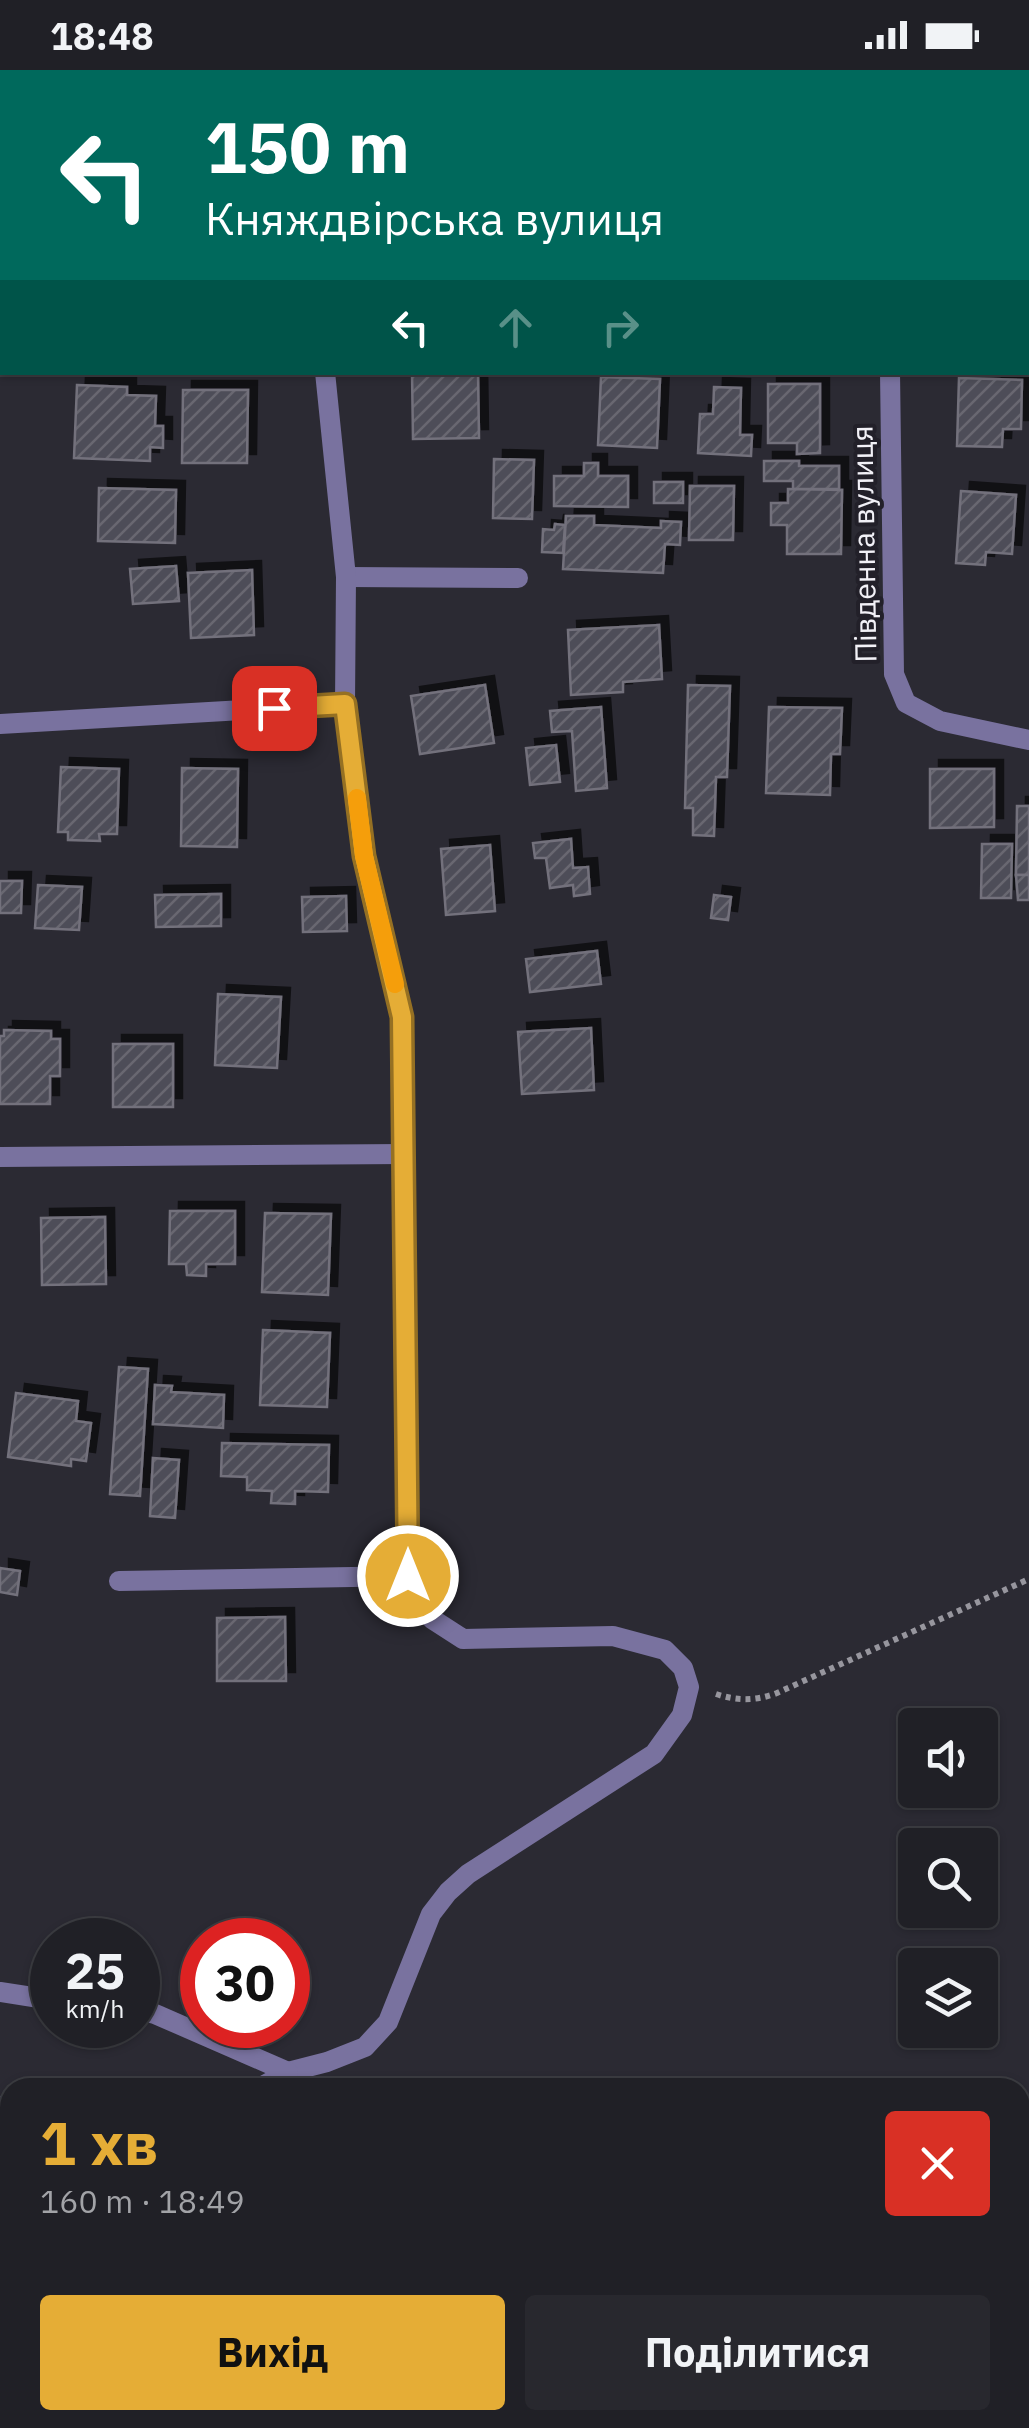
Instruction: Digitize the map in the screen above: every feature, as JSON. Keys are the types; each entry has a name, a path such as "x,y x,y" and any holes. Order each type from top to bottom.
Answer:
{"street":[{"path":"277,2078 366,2047 388,2022 431,1914 448,1892 468,1874 654,1754 682,1716 689,1687 683,1668 665,1650 613,1636 463,1638 432,1619 408,1576 402,1017 364,856 345,704 346,577 325,375"},
{"name":"Південна вулиця","path":"890,375 894,674 906,702 940,720 1029,740"},
{"path":"346,577 518,578"},
{"path":"0,724 345,704"},
{"path":"0,1157 405,1154"},
{"path":"120,1581 408,1576"},
{"path":"0,1992 30,1998"},
{"path":"160,2016 288,2072"}],"path":[{"path":"683,1668 714,1693 739,1700 765,1698 1029,1579"}],"building":[{"path":"412,375 478,375 479,438 413,439"},
{"path":"601,377 660,379 657,448 598,445"},
{"path":"959,378 1022,380 1021,429 1003,429 1002,447 957,446"},
{"path":"768,384 820,384 820,453 797,454 797,443 768,443"},
{"path":"77,385 127,387 127,395 156,396 155,426 163,426 163,448 150,447 150,461 74,458"},
{"path":"714,387 741,388 740,435 752,435 751,456 698,453 700,414 713,414"},
{"path":"183,390 248,390 247,463 182,463"},
{"path":"494,459 534,460 532,519 493,518"},
{"path":"764,461 839,466 839,489 793,489 793,481 764,481"},
{"path":"584,463 598,463 598,476 628,476 628,507 554,506 554,476 584,476"},
{"path":"654,482 683,482 683,503 654,503"},
{"path":"690,486 734,486 733,540 689,540"},
{"path":"99,488 176,490 175,543 98,541"},
{"path":"788,489 842,490 841,554 787,554 787,525 771,525 771,503 788,503"},
{"path":"961,491 1016,495 1012,554 986,552 985,565 956,563"},
{"path":"566,516 594,516 594,525 661,528 661,521 681,522 680,545 665,544 663,573 563,569"},
{"path":"555,524 565,525 563,553 542,552 543,529 554,530"},
{"path":"176,566 179,601 133,604 130,569"},
{"path":"252,570 254,635 191,638 188,573"},
{"path":"659,625 662,679 623,682 623,692 571,695 568,630"},
{"path":"485,685 494,743 420,754 411,696"},
{"path":"688,685 730,686 727,777 716,777 714,836 693,835 693,808 685,808"},
{"path":"601,707 607,788 576,791 572,731 552,732 550,711"},
{"path":"769,707 842,708 840,754 831,754 830,795 766,793"},
{"path":"556,745 560,782 530,785 526,748"},
{"path":"61,767 119,769 117,834 99,834 100,841 68,840 68,832 58,832"},
{"path":"182,768 238,769 237,847 181,846"},
{"path":"930,769 994,769 994,827 930,828"},
{"path":"1017,806 1029,806 1029,875 1016,875"},
{"path":"571,839 573,868 588,867 590,894 574,896 573,885 550,888 546,858 535,858 533,843"},
{"path":"982,844 1012,844 1011,898 981,898"},
{"path":"490,845 495,911 446,915 441,849"},
{"path":"1016,875 1029,875 1029,900 1018,900"},
{"path":"0,881 22,881 21,913 0,913"},
{"path":"38,885 82,887 79,930 35,928"},
{"path":"221,894 221,926 156,927 155,895"},
{"path":"714,895 731,897 728,920 711,918"},
{"path":"346,896 347,931 303,932 302,897"},
{"path":"597,951 601,984 530,992 526,959"},
{"path":"218,994 281,997 277,1068 215,1065"},
{"path":"591,1028 594,1090 522,1094 518,1032"},
{"path":"4,1030 51,1031 51,1039 60,1039 60,1076 50,1076 50,1104 0,1104 0,1036 4,1036"},
{"path":"113,1044 173,1044 173,1107 113,1107"},
{"path":"170,1211 235,1211 235,1264 206,1264 206,1276 187,1275 186,1264 169,1264"},
{"path":"265,1213 331,1214 328,1295 262,1292"},
{"path":"105,1217 106,1284 42,1285 41,1218"},
{"path":"263,1330 330,1333 327,1407 260,1405"},
{"path":"119,1367 148,1369 140,1496 110,1494"},
{"path":"155,1385 172,1386 171,1392 224,1395 223,1428 153,1424"},
{"path":"16,1393 78,1401 76,1421 91,1423 86,1461 71,1459 71,1466 8,1457"},
{"path":"222,1443 329,1445 328,1492 295,1491 295,1504 271,1503 272,1491 247,1490 247,1477 221,1476"},
{"path":"153,1458 179,1460 175,1518 150,1516"},
{"path":"0,1568 20,1571 17,1595 0,1592"},
{"path":"285,1617 286,1681 217,1681 217,1618"}],"slow traffic":[{"path":"357,798 364,856 395,984"}],"route":[{"path":"274,708 345,704 364,856 402,1017 408,1576"}]}
